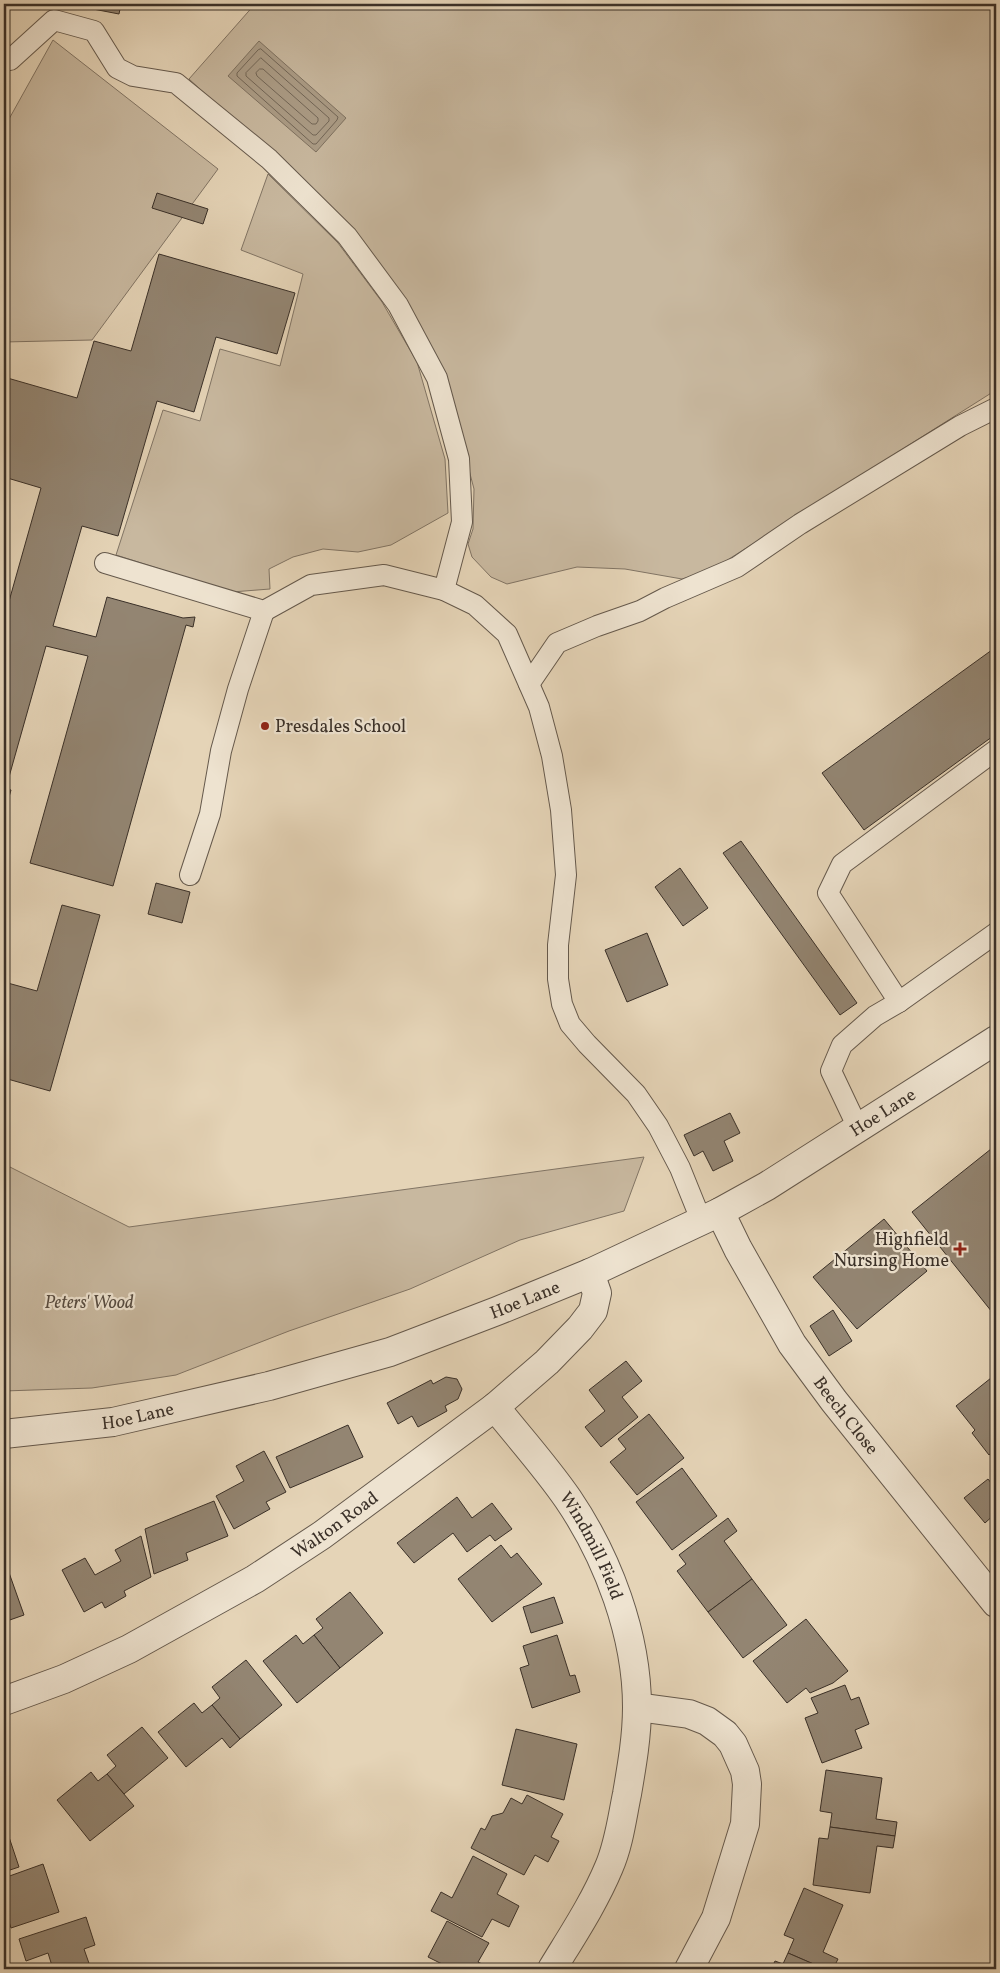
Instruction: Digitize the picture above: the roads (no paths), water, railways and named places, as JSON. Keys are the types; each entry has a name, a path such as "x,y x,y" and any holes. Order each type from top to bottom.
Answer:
{"street":[{"name":"Hoe Lane","path":"4,1434 113,1422 278,1383 390,1352 590,1272 710,1216 767,1186 996,1040"},
{"name":"Beech Close","path":"710,1216 738,1249 792,1344 834,1402 996,1603"},
{"name":"Walton Road","path":"4,1701 64,1679 129,1649 255,1579 322,1535 495,1407 546,1362 580,1328 593,1311 597,1293 590,1272"},
{"name":"Windmill Field","path":"495,1407 568,1499 602,1561 617,1595 635,1668 637,1708 634,1748 618,1840 596,1894 552,1969"},
{"path":"637,1708 689,1714 708,1721 724,1734 732,1744 745,1771 747,1784 745,1824 716,1918 689,1969"}],"lane":[{"path":"4,59 10,60 54,20 94,31 117,68 133,76 176,83 269,159 347,236 398,305 428,362 436,378 459,459 462,522 444,590"},
{"path":"529,684 557,643 640,611 737,567 808,519 960,426 996,408"},
{"path":"105,563 264,611"},
{"path":"190,875 210,814 221,751 238,689 264,611 311,585 384,575 444,590 475,605 507,634 539,707 552,756 561,810 566,875 558,945 558,979 562,1004 570,1024 636,1094 658,1126 680,1168 710,1216"},
{"path":"899,1002 828,893 842,864 996,750"},
{"path":"858,1128 831,1071 842,1045 875,1016 899,1002 996,933"}],"water":[{"path":"259,41 346,118 316,152 228,76"}],"place":[{"name":"Presdales School","path":"265,726"},
{"name":"Highfield Nursing Home","path":"960,1249"}],"park label":[{"name":"Peters' Wood","path":"89,1302"}]}
